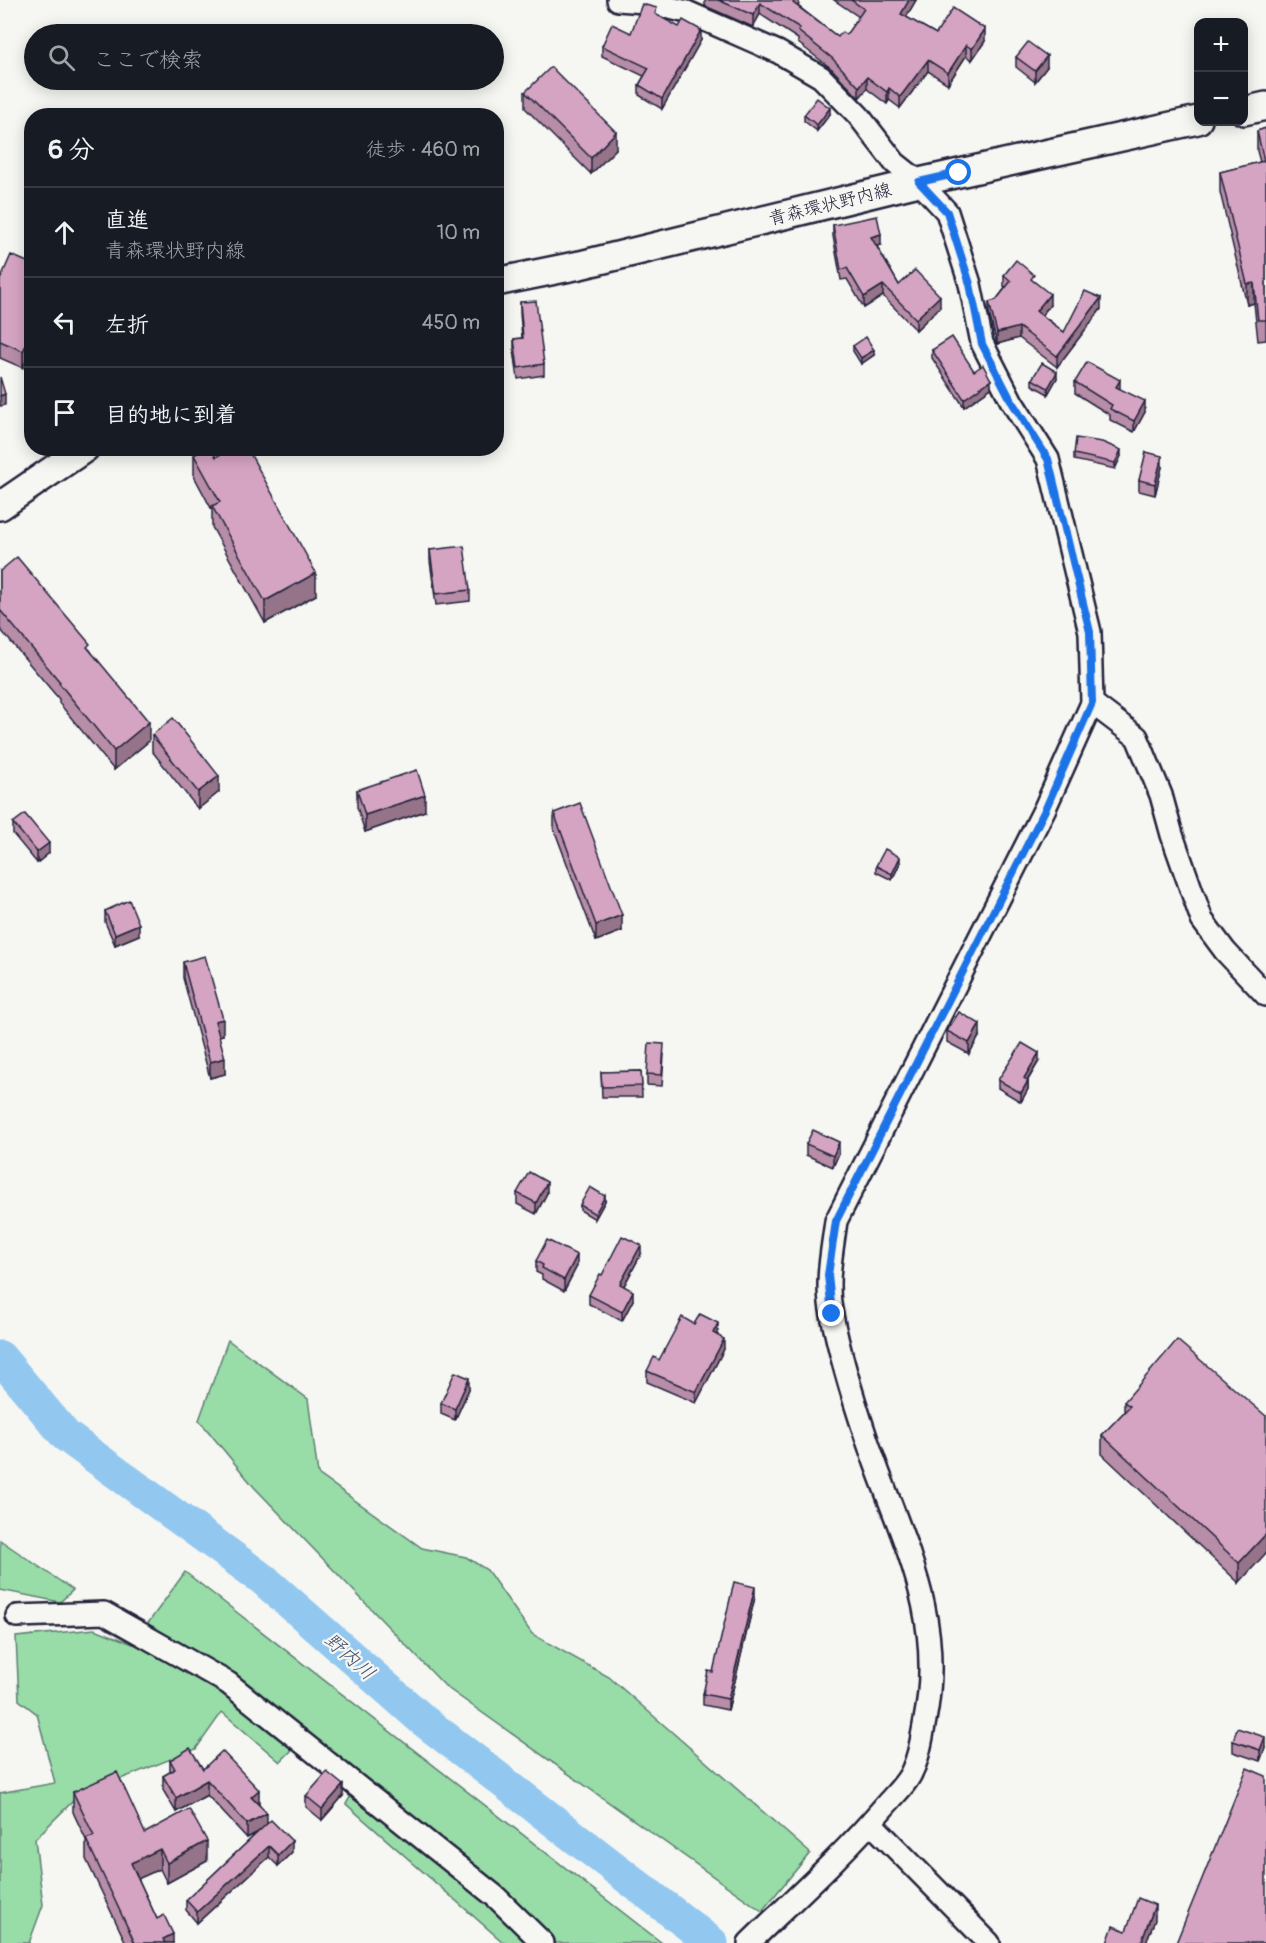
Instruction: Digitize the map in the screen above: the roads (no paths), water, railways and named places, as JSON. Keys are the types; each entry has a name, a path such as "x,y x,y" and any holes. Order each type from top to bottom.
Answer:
{"main road":[{"path":"1248,110 1266,106"},
{"name":"青森環状野内線","path":"504,280 592,262 919,182 1194,121"},
{"path":"0,506 73,456"}],"street":[{"path":"618,0 645,2 687,12 778,52 821,77 858,115 895,163 919,182 947,212 970,284 982,344 1012,402 1048,459 1090,632 1092,703 1046,808 836,1221 828,1275 832,1314 866,1437 915,1569 928,1622 932,1660 931,1691 913,1770 870,1823 749,1943"},
{"path":"1092,703 1137,737 1161,795 1172,835 1202,920 1225,951 1266,996"},
{"path":"17,1616 104,1613 228,1683 495,1897 543,1943"},
{"path":"870,1823 989,1943"}],"waterway":[{"name":"野内川","path":"0,1357 66,1436 264,1580 424,1721 712,1943"}]}
